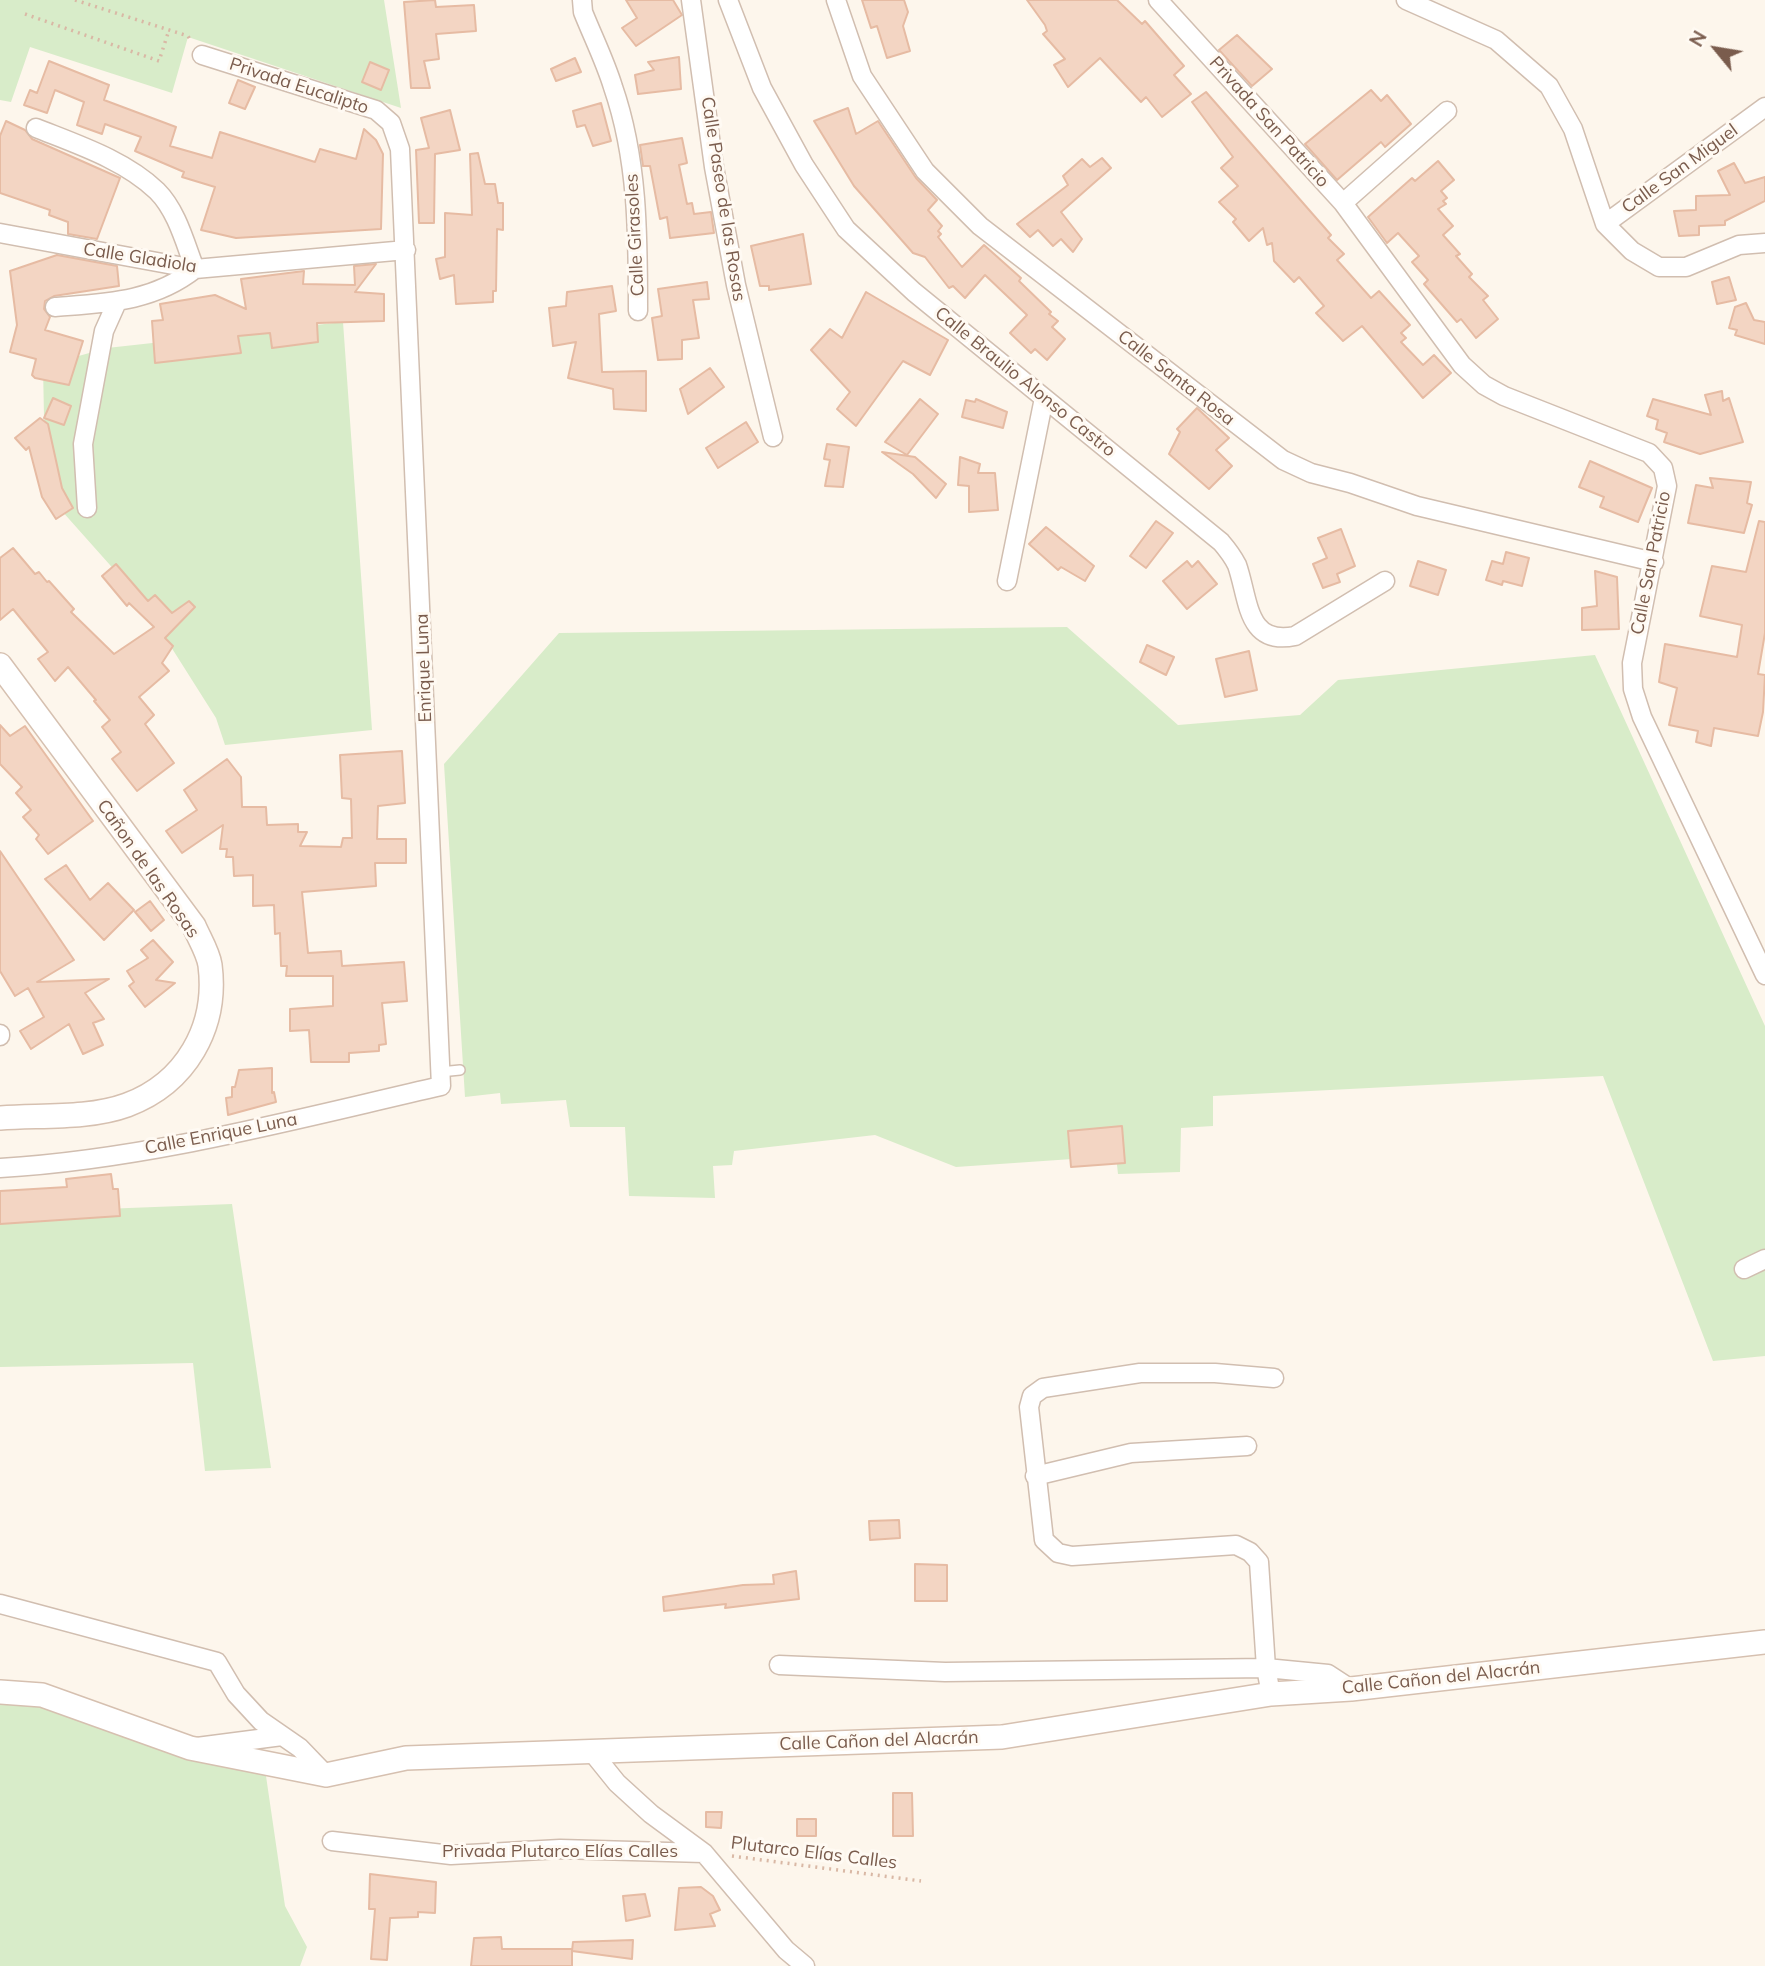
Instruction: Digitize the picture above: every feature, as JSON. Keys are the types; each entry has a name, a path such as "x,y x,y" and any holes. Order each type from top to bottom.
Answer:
{"main road":[{"name":"Cañon de las Rosas","path":"0,665 194,926 210,964 210,1011 199,1045 170,1082 127,1105 82,1113 0,1118"},
{"name":"Calle Cañon del Alacrán","path":"0,1692 42,1695 190,1748 326,1775 405,1758 1002,1737 1271,1694 1351,1689 1765,1642"}],"street":[{"name":"Calle Girasoles","path":"582,0 583,12 614,88 631,165 638,215 638,311"},
{"name":"Calle Paseo de las Rosas","path":"691,0 715,167 736,285 773,437"},
{"name":"Calle Braulio Alonso Castro","path":"728,0 762,88 804,165 846,229 914,292 1222,542 1236,562 1252,619 1265,635 1280,639 1295,636 1385,581"},
{"name":"Calle Santa Rosa","path":"836,0 862,76 925,171 980,226 1283,460 1311,473 1350,482 1417,506 1654,562"},
{"name":"Privada San Patricio","path":"1158,0 1343,203 1447,111"},
{"path":"1406,0 1496,40 1549,86 1573,129 1605,224"},
{"name":"Privada Eucalipto","path":"202,55 367,107 391,123 400,149 407,250"},
{"name":"Calle San Miguel","path":"1765,107 1605,224 1632,251 1659,267 1686,267 1738,245 1765,243"},
{"path":"36,128 87,148 128,170 157,192 176,219 195,269 161,291 117,302 55,307"},
{"name":"Calle San Patricio","path":"1343,203 1462,365 1484,385 1504,396 1649,453 1663,468 1667,486 1632,663 1633,689 1642,717 1765,975"},
{"name":"Calle Gladiola","path":"0,233 195,269 407,250"},
{"name":"Enrique Luna","path":"407,250 441,1079"},
{"path":"87,508 85,431 104,331 117,302"},
{"path":"1007,581 1044,398"},
{"name":"Calle Enrique Luna","path":"0,1168 65,1164 258,1127 441,1079"},
{"path":"1744,1269 1765,1259"},
{"path":"1271,1694 1266,1668 1259,1562 1250,1552 1236,1545 1072,1556 1058,1553 1044,1540 1028,1407 1032,1396 1042,1388 1140,1373 1215,1373 1274,1378"},
{"path":"1035,1476 1131,1453 1247,1446"},
{"path":"0,1604 217,1662 236,1694 261,1721 300,1748 326,1775"},
{"path":"779,1665 945,1672 1266,1668 1328,1674 1351,1689"},
{"path":"190,1748 282,1736"},
{"path":"592,1752 617,1783 651,1814 704,1853 786,1950 805,1966"},
{"name":"Privada Plutarco Elías Calles","path":"332,1841 451,1855 560,1849 704,1853"}],"lane":[{"path":"441,1079 460,1070"}],"path":[{"path":"75,0 188,36"},
{"path":"25,15 159,61 169,30"},
{"name":"Plutarco Elías Calles","path":"704,1853 921,1881"}],"green space":[{"path":"0,0 384,0 401,108 188,37 172,93 30,47 11,102 0,100"},
{"path":"343,322 372,730 225,745 216,718 142,601 61,510 44,417 43,366 107,348"},
{"path":"1067,627 1178,725 1300,715 1338,680 1595,655 1765,1026 1765,1356 1713,1361 1603,1076 1213,1096 1213,1126 1181,1128 1180,1172 1118,1174 1116,1156 956,1167 875,1135 734,1151 732,1165 713,1166 715,1198 629,1196 625,1127 570,1127 566,1100 501,1104 500,1093 465,1097 444,764 559,633"},
{"path":"232,1204 271,1468 205,1471 193,1363 0,1367 0,1213"},
{"path":"0,1692 258,1762 266,1776 285,1906 307,1947 300,1966 0,1966"}],"building":[{"path":"435,0 436,7 474,5 476,31 436,34 439,59 424,61 430,88 411,88 404,2"},
{"path":"626,0 673,0 682,15 636,46 622,28 637,18"},
{"path":"862,0 904,0 908,12 903,26 910,51 887,58 877,26 871,28"},
{"path":"1027,0 1117,0 1142,24 1145,21 1184,66 1174,75 1191,94 1162,117 1146,97 1141,102 1100,58 1068,87 1054,65 1065,59 1043,34 1047,31 1045,25"},
{"path":"1237,35 1272,69 1252,86 1219,50"},
{"path":"679,57 681,89 638,94 635,75 654,70 648,62"},
{"path":"575,58 581,72 556,81 551,69"},
{"path":"49,61 109,85 104,100 176,127 170,146 212,158 220,132 315,162 320,149 356,159 364,129 376,140 383,154 381,229 236,238 201,230 215,187 182,177 184,172 135,151 141,137 105,124 102,134 77,125 84,102 55,90 47,113 24,105 30,90 37,93"},
{"path":"370,62 389,70 381,90 362,82"},
{"path":"238,80 255,87 245,109 229,103"},
{"path":"1371,90 1381,101 1387,95 1411,124 1385,147 1381,142 1337,180 1305,144"},
{"path":"1206,92 1331,235 1328,238 1344,254 1337,260 1371,298 1379,291 1410,325 1401,333 1406,338 1401,342 1423,365 1434,355 1451,373 1423,398 1362,326 1343,341 1316,313 1324,306 1299,277 1294,282 1274,261 1272,243 1267,245 1263,228 1249,241 1233,222 1236,219 1219,202 1238,186 1221,168 1233,157 1192,102"},
{"path":"601,103 611,141 593,146 585,125 577,127 573,111"},
{"path":"848,108 856,134 878,121 916,178 937,200 928,210 942,226 938,237 962,267 984,245 1021,278 1019,281 1051,312 1049,314 1058,321 1052,327 1065,339 1047,360 1035,349 1031,353 1010,333 1027,315 985,275 965,298 953,286 949,288 925,257 913,253 854,186 814,121"},
{"path":"450,110 460,150 435,154 434,223 419,223 416,150 429,148 421,118"},
{"path":"6,121 25,130 32,139 120,178 97,239 68,234 68,222 49,215 50,210 0,193 0,136"},
{"path":"682,138 687,163 679,165 687,204 692,203 694,214 711,212 714,233 670,238 667,217 660,219 650,166 643,166 640,145"},
{"path":"478,153 485,184 495,184 498,203 503,203 503,230 497,229 496,291 493,291 493,302 456,304 454,275 440,279 436,259 445,257 445,213 472,215 470,154"},
{"path":"1102,158 1111,168 1061,212 1082,239 1073,252 1061,239 1053,246 1038,230 1030,237 1017,224 1068,185 1063,176 1082,159 1090,167"},
{"path":"1438,161 1454,180 1441,191 1447,198 1443,201 1446,204 1438,209 1453,226 1443,235 1460,254 1456,256 1472,274 1469,277 1488,296 1483,300 1498,319 1476,338 1461,319 1457,322 1424,284 1428,280 1412,262 1419,256 1398,233 1387,243 1368,217 1412,178 1415,181"},
{"path":"1734,163 1745,183 1765,177 1765,201 1725,221 1725,225 1699,226 1699,235 1679,236 1674,211 1696,210 1696,196 1730,195 1718,171"},
{"path":"803,234 811,284 769,290 769,286 760,286 751,246"},
{"path":"57,255 117,266 119,286 54,296 45,301 44,309 50,317 45,330 83,341 69,385 35,378 32,375 36,359 10,352 17,325 10,271"},
{"path":"376,264 355,292 384,294 384,321 317,323 318,342 272,348 270,333 238,336 241,353 155,363 152,321 163,320 160,304 215,295 246,309 241,279 304,271 303,284 355,285 354,266"},
{"path":"1729,277 1736,300 1717,304 1712,282"},
{"path":"707,282 709,299 693,300 699,338 682,340 682,359 658,360 652,318 662,316 658,289"},
{"path":"612,286 616,311 599,314 602,372 646,371 646,411 614,409 613,389 568,378 576,342 553,346 549,308 566,306 567,292"},
{"path":"866,292 948,340 930,375 903,361 856,426 837,409 850,392 811,350 830,329 842,338"},
{"path":"1746,303 1754,320 1765,322 1765,344 1735,335 1737,330 1729,328 1735,307"},
{"path":"710,368 724,387 688,414 680,389"},
{"path":"1722,391 1723,401 1729,398 1743,442 1700,454 1664,442 1667,433 1656,429 1658,420 1647,416 1653,399 1711,415 1705,395"},
{"path":"53,398 71,406 64,425 44,418"},
{"path":"920,399 938,414 907,455 885,442"},
{"path":"976,399 1007,412 1003,428 962,417 966,400 975,402"},
{"path":"1197,408 1229,438 1216,450 1232,466 1209,489 1169,454 1180,432 1177,429"},
{"path":"40,418 48,424 62,488 73,508 56,519 42,497 29,447 26,450 15,438"},
{"path":"746,422 758,442 718,468 706,448"},
{"path":"827,444 849,447 843,487 825,486 830,460 824,459"},
{"path":"882,452 915,457 946,484 936,498 913,474"},
{"path":"960,457 980,464 978,473 995,473 998,510 969,512 969,486 958,485"},
{"path":"1590,461 1652,488 1638,522 1600,507 1604,497 1579,487"},
{"path":"1710,478 1751,482 1747,503 1752,505 1744,533 1688,523 1696,485 1713,488"},
{"path":"1156,521 1173,533 1146,568 1130,556"},
{"path":"1759,521 1765,522 1765,633 1758,674 1765,675 1763,712 1758,736 1714,728 1711,746 1696,742 1698,731 1669,725 1677,688 1659,682 1665,644 1737,657 1742,625 1700,616 1712,566 1746,572"},
{"path":"1046,527 1094,566 1085,581 1061,567 1058,570 1029,544"},
{"path":"1341,529 1355,566 1337,574 1340,582 1323,588 1313,564 1327,558 1318,538"},
{"path":"13,548 35,574 39,572 49,581 74,609 71,612 114,654 154,627 129,603 127,606 102,576 116,564 148,601 155,595 172,613 189,601 195,607 165,638 173,646 162,663 169,671 139,697 154,715 145,724 174,763 137,791 112,759 121,752 102,727 110,720 94,701 96,700 68,667 55,681 38,659 48,652 13,609 0,620 0,558"},
{"path":"1506,552 1529,558 1522,586 1503,581 1502,585 1486,580 1492,561 1503,564"},
{"path":"1187,561 1192,567 1198,561 1217,584 1187,609 1163,581"},
{"path":"1418,561 1446,570 1438,595 1410,586"},
{"path":"1595,571 1617,577 1619,629 1582,630 1582,608 1597,606"},
{"path":"1147,645 1174,657 1166,675 1140,662"},
{"path":"1249,651 1257,690 1225,697 1216,659"},
{"path":"0,725 10,736 25,726 93,821 48,854 36,839 39,835 23,817 31,810 16,793 22,787 0,764"},
{"path":"402,751 405,803 378,806 377,839 406,839 406,863 375,863 376,886 302,892 308,953 341,951 342,966 404,962 407,1001 382,1003 386,1044 379,1045 379,1051 349,1053 349,1062 311,1062 309,1030 290,1031 290,1009 333,1006 333,976 286,976 287,966 281,966 280,933 275,934 274,905 253,906 253,875 234,876 233,857 226,857 227,849 220,849 223,825 182,853 166,831 197,810 184,790 227,759 241,777 242,807 266,807 267,825 298,824 298,832 307,832 300,846 341,847 343,838 352,838 351,799 342,798 340,755"},
{"path":"0,851 74,960 37,982 109,979 85,993 104,1019 93,1023 103,1045 83,1054 69,1024 31,1049 20,1031 44,1017 28,988 15,996 0,971"},
{"path":"66,865 90,900 108,883 134,910 104,940 45,879"},
{"path":"150,901 164,920 151,931 135,912"},
{"path":"153,940 173,962 156,980 175,983 145,1007 129,986 134,982 127,971 148,958 141,950"},
{"path":"272,1068 272,1093 274,1092 276,1102 228,1115 226,1098 232,1097 232,1087 235,1087 239,1070"},
{"path":"1122,1126 1125,1163 1071,1167 1068,1131"},
{"path":"111,1174 113,1189 118,1189 120,1216 0,1224 0,1191 67,1187 66,1179"},
{"path":"899,1520 900,1538 870,1540 869,1521"},
{"path":"915,1564 947,1565 947,1601 915,1601"},
{"path":"796,1571 799,1599 725,1608 726,1604 664,1611 663,1597 743,1585 774,1584 773,1575"},
{"path":"893,1793 912,1793 913,1836 893,1836"},
{"path":"706,1812 722,1812 721,1828 706,1827"},
{"path":"797,1819 816,1819 816,1836 797,1836"},
{"path":"370,1874 436,1882 435,1913 418,1912 418,1917 390,1918 387,1960 371,1959 375,1909 369,1909"},
{"path":"701,1887 713,1896 720,1910 710,1914 715,1926 675,1930 679,1888"},
{"path":"645,1894 650,1916 626,1921 623,1896"},
{"path":"501,1937 502,1949 572,1949 572,1966 471,1966 474,1938"},
{"path":"633,1940 632,1959 572,1951 573,1942"}]}
